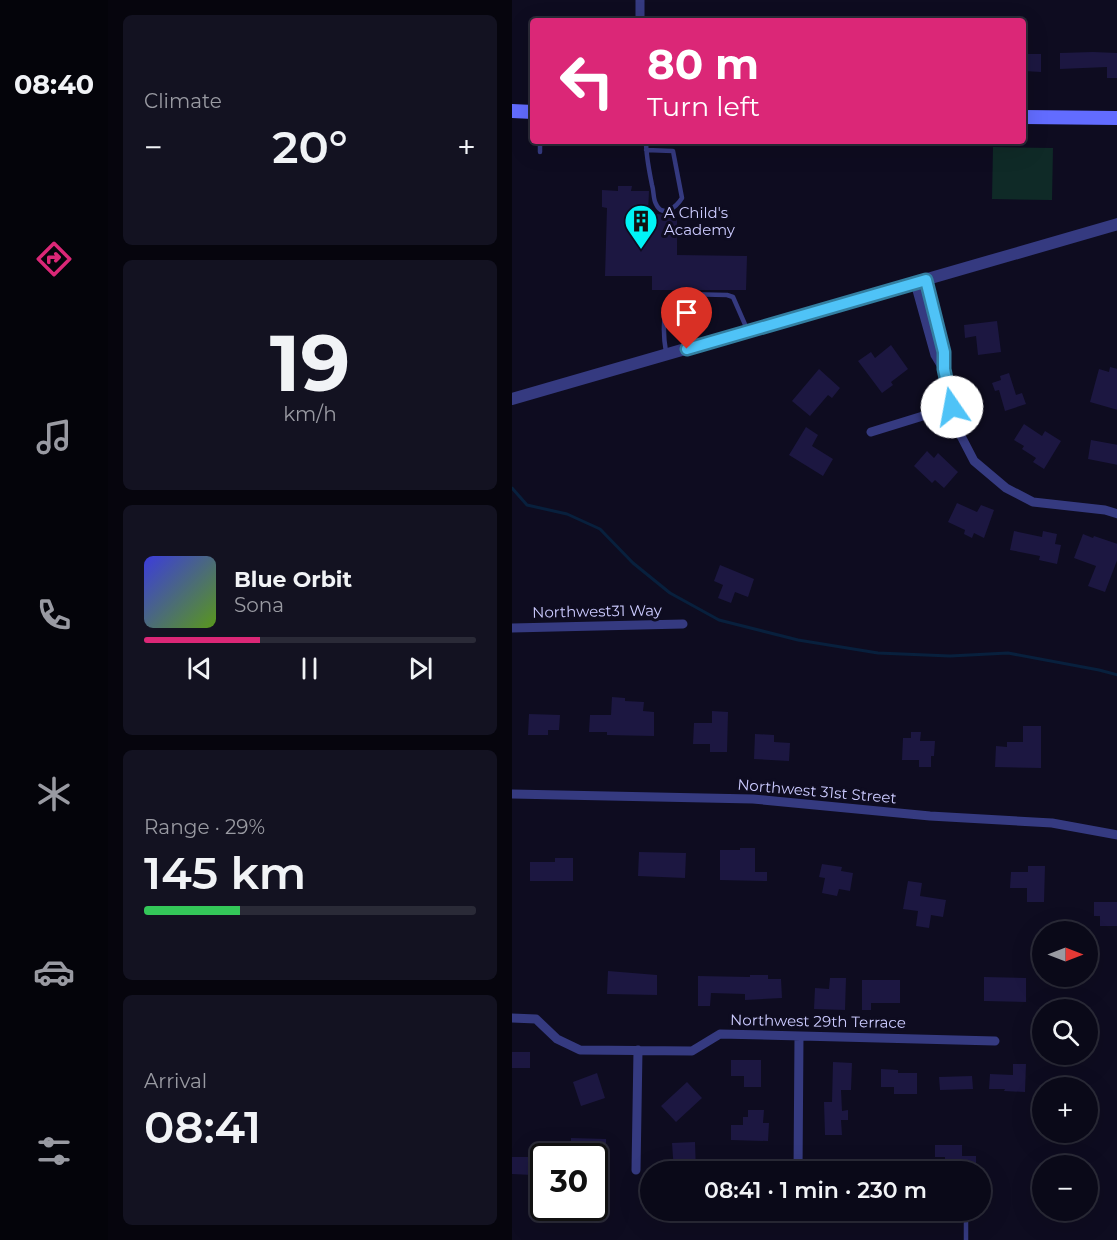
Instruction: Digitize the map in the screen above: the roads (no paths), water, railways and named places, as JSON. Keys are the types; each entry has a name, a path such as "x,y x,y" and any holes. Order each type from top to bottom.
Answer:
{"main road":[{"path":"512,111 530,112"},
{"path":"1026,117 1118,118"}],"street":[{"path":"640,0 640,18"},
{"path":"512,399 1118,224"},
{"path":"920,282 935,355 944,369 961,436 974,461 1006,489 1033,502 1105,510 1118,514"},
{"path":"871,432 952,407"},
{"name":"Northwest31 Way","path":"512,628 683,624"},
{"name":"Northwest 31st Street","path":"512,794 753,799 930,816 1052,823 1118,835"},
{"name":"Northwest 29th Terrace","path":"512,1018 536,1019 557,1039 580,1050 692,1051 720,1034 995,1041"},
{"path":"798,1161 799,1036"},
{"path":"636,1170 638,1050"}],"lane":[{"path":"540,144 540,152"},
{"path":"646,144 646,150 656,206 662,210 670,210 677,206 682,198 673,151 646,150"},
{"path":"666,354 665,321 672,296 693,294 733,297 748,331"},
{"path":"966,1221 966,1240"}],"waterway":[{"path":"512,488 527,505 567,514 600,529 633,563 670,593 719,620 798,640 878,653 950,656 1008,653 1118,675"}],"place":[{"name":"A Child's Academy","path":"641,250"}]}
